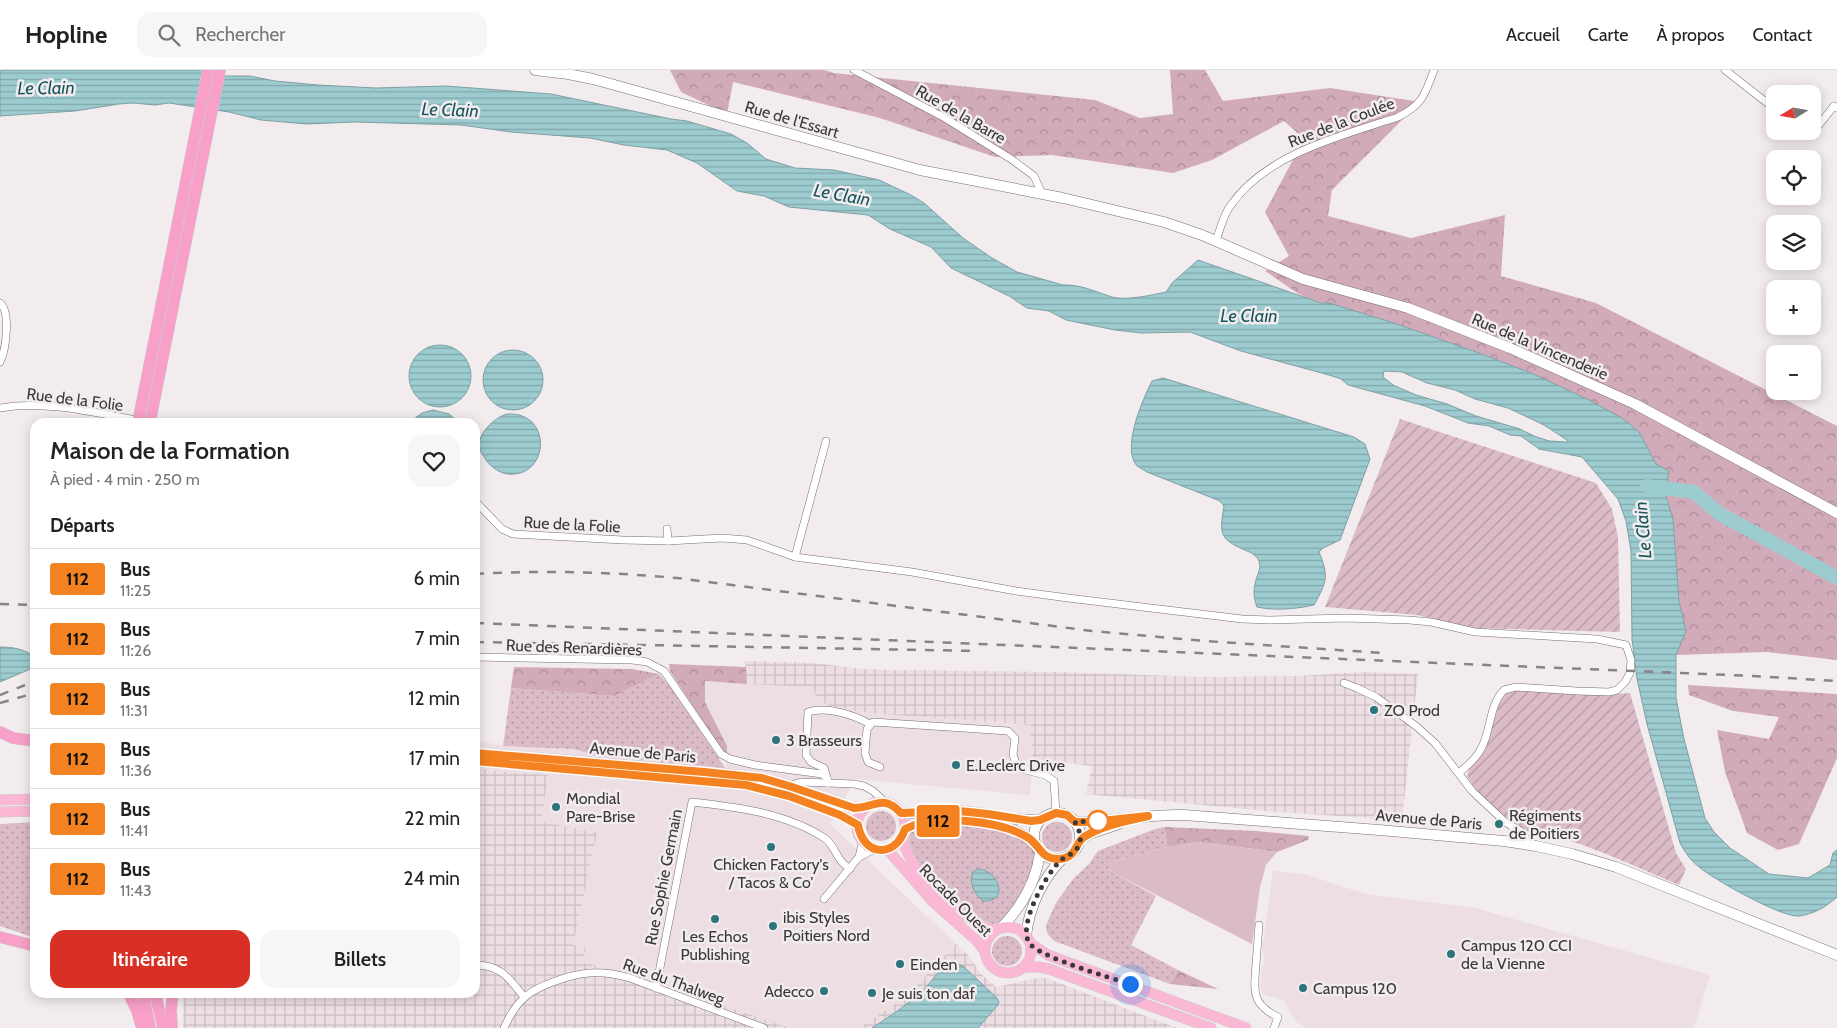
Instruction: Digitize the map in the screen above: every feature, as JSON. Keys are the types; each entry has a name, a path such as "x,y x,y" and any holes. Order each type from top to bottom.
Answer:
{"highway":[{"path":"145,418 197,153 208,70"},
{"path":"197,153 220,70"},
{"path":"0,732 13,738 30,740"},
{"path":"0,937 30,945"},
{"path":"131,998 142,1028"},
{"path":"144,998 150,1028"},
{"path":"156,998 163,1028"},
{"path":"172,998 172,1028"}],"main road":[{"name":"Rue de l'Essart","path":"535,70 594,79 920,170 1042,194"},
{"path":"1042,194 1164,222 1216,240"},
{"name":"Rue de la Vincenderie","path":"1216,240 1302,279 1408,308 1510,348 1635,404 1837,513"},
{"name":"Avenue de Paris","path":"480,753 762,778 848,807 864,808"},
{"name":"Avenue de Paris","path":"480,761 746,785 789,796 840,815 858,825"},
{"path":"0,800 30,799"},
{"path":"904,833 905,821 901,813 894,806 884,802 873,803 864,808 859,816 858,825 863,840 868,846 875,849 887,849 896,845 904,833 915,824 927,822 956,821 1000,825 1035,843"},
{"path":"0,812 30,811"},
{"path":"901,813 959,811 1031,821 1040,820 1056,813 1067,815 1075,822 1081,839 1077,848 1056,865 1040,890 1027,921 1030,956 1024,967"},
{"name":"Avenue de Paris","path":"1075,822 1170,814 1527,844 1572,854 1616,867 1837,955"},
{"name":"Avenue de Paris","path":"1081,839 1106,827 1148,816"},
{"path":"1040,820 1035,831 1035,843 1040,853 1050,858 1062,859"},
{"name":"Rocade Ouest","path":"904,833 910,858 936,891 964,915 998,929"},
{"name":"Rocade Ouest","path":"887,849 933,902 977,941 984,950"},
{"path":"1040,853 1036,874 1024,900 1016,913 986,943 984,950 988,963 998,972 1012,973 1024,967 1049,969 1211,1028"},
{"path":"998,929 1015,928 1048,955 1246,1028"}],"street":[{"name":"Rue de la Barre","path":"854,70 945,118 1011,159 1034,176 1042,194"},
{"name":"Rue de la Coulée","path":"1216,240 1226,212 1235,199 1260,176 1304,149 1398,117 1411,110 1420,102 1425,94 1434,70"},
{"path":"1725,70 1766,102"},
{"path":"1821,122 1834,106 1837,108"},
{"path":"0,303 5,309 6,320 4,350 0,362"},
{"name":"Rue de la Folie","path":"0,408 20,406 54,408 138,418"},
{"path":"794,557 826,441"},
{"name":"Rue de la Folie","path":"480,506 502,529 513,534 650,541 722,538 747,540 794,557 912,572 1068,598 1242,619 1346,618 1409,620 1431,622 1475,632 1598,638 1626,646 1631,660 1630,673 1617,690 1609,692 1516,687 1504,690 1498,698 1481,749 1459,772"},
{"path":"667,529 668,540"},
{"name":"Rue des Renardières","path":"480,657 632,660 654,664 664,671 722,754 738,762 818,774 828,780"},
{"path":"1344,684 1376,697 1416,726 1435,743 1472,791 1505,822 1522,832 1526,837 1527,844"},
{"path":"828,780 824,768 811,762 806,755 808,712 818,709 861,719 870,724 878,722 1008,731 1014,738 1014,755 1018,768 1036,772 1054,781 1056,813"},
{"path":"870,724 867,729 866,758 873,765 880,766"},
{"name":"Rue des Renardières","path":"789,786 802,782 828,780 864,786 873,791 884,802"},
{"name":"Rue Sophie Germain","path":"656,988 692,802 740,808 797,824 827,840 842,862 850,869"},
{"path":"824,898 859,857 863,840"},
{"path":"859,857 875,849"},
{"path":"1260,925 1256,951 1255,993 1262,1007 1278,1017 1274,1028"},
{"path":"480,965 492,966 501,971 524,998"},
{"name":"Rue du Thalweg","path":"504,1028 512,1012 524,998 544,986 569,976 594,972 613,973 764,1028"}],"shaded area":[{"path":"1400,419 1596,483 1612,509 1618,537 1620,632 1473,628 1417,615 1325,607"},
{"path":"745,661 813,663 863,669 1057,672 1205,677 1298,676 1364,672 1418,674 1402,820 1277,812 1086,794 1092,766 1033,759 1030,725 868,713 831,706 820,701 813,687 747,684"},
{"path":"659,674 669,685 726,769 594,755 574,749 503,746 511,688 614,696"},
{"path":"705,681 813,687 816,696 831,706 868,713 1030,725 1033,759 1030,795 856,779 830,824 956,944 905,998 859,1028 790,1028 651,981 582,962 573,945 597,832 540,822 548,775 480,769 480,741 503,746 574,749 594,755 726,769 727,746 705,702"},
{"path":"1514,690 1603,695 1630,693 1676,853 1686,869 1679,885 1580,844 1535,835 1507,818 1478,791 1467,775 1470,767 1484,751 1501,699 1505,693"},
{"path":"480,769 548,775 541,822 597,832 573,945 586,948 582,962 651,981 790,1028 183,1028 183,998 480,998"},
{"path":"881,811 892,815 896,826 892,837 881,841 870,837 866,826 870,815"},
{"path":"30,822 30,936 0,926 0,824"},
{"path":"1057,822 1068,826 1072,837 1068,848 1057,852 1046,848 1042,837 1046,826"},
{"path":"925,826 984,827 1009,832 1033,847 1035,858 1028,882 1012,911 1000,923 985,922 954,902 924,870 913,854 909,841 912,831"},
{"path":"1165,827 1167,847 1112,862 1108,870 1156,896 1131,945 1178,970 1170,984 1054,941 1047,933 1046,925 1056,903 1073,879 1089,864 1098,851"},
{"path":"1198,842 1277,852 1266,865 1260,887 1252,944 1108,870 1112,862 1167,847"},
{"name":"Campus 120 CCI de la Vienne","path":"1273,871 1305,874 1373,895 1475,908 1710,975 1694,1028 1307,1028 1296,1022 1283,1000 1264,995 1260,988 1262,967 1265,963 1262,949"},
{"path":"1007,936 1018,940 1022,951 1018,962 1007,966 996,962 992,951 996,940"},
{"path":"956,944 969,956 980,973 996,987 1037,978 1046,978 1177,1028 859,1028 905,998"}],"green space":[{"path":"670,70 824,70 834,73 1095,100 1140,118 1173,114 1170,70 1205,70 1223,101 1330,88 1420,102 1332,190 1328,216 1411,238 1505,215 1501,276 1596,303 1766,390 1766,400 1786,400 1837,426 1837,660 1767,652 1676,655 1686,630 1679,601 1673,519 1665,493 1669,471 1656,464 1639,432 1622,418 1589,400 1531,373 1391,322 1329,303 1312,300 1265,271 1289,256 1265,212 1304,139 1284,121 1212,160 1173,173 1052,155 995,157 880,118 733,82 727,114 681,92"},
{"path":"669,664 746,667 747,684 705,681 705,702 727,746 727,754 720,748 670,671"},
{"path":"514,667 632,669 659,674 614,696 511,688"},
{"path":"1688,685 1837,694 1837,758 1799,844 1778,850 1747,833 1725,772 1717,730 1769,739 1779,717 1733,711 1689,695"},
{"path":"1165,827 1256,831 1309,836 1308,840 1277,852 1198,842 1167,847"},
{"path":"1178,970 1218,989 1170,984"}],"water":[{"name":"Le Clain","path":"205,70 223,76 250,76 275,81 318,85 376,88 446,86 551,94 687,121 731,134 747,143 766,159 795,168 834,170 879,180 924,203 963,238 1017,272 1063,285 1082,287 1112,297 1132,298 1166,292 1172,283 1198,260 1321,303 1329,303 1391,322 1531,373 1589,400 1622,418 1639,432 1656,464 1669,471 1665,493 1673,519 1679,601 1686,631 1676,655 1676,698 1684,739 1705,818 1714,832 1730,848 1769,874 1808,878 1830,865 1833,853 1837,850 1837,897 1815,912 1804,915 1790,915 1778,911 1748,897 1707,873 1688,856 1680,843 1647,724 1637,679 1632,639 1631,551 1626,521 1618,499 1582,457 1539,449 1521,436 1510,435 1489,426 1468,423 1425,406 1348,385 1341,379 1241,351 1190,332 1142,333 1115,330 1066,320 1049,311 1027,308 1009,296 951,268 931,247 890,229 868,215 789,207 764,196 737,191 697,163 667,150 624,145 590,138 511,132 461,125 355,122 307,124 261,120 229,112 169,103 155,105 119,104 75,111 0,116 0,71","holes":["1384,371 1402,372 1427,383 1455,390 1475,399 1508,408 1544,425 1568,442 1549,441 1520,429 1416,395 1393,385 1383,377"]},
{"path":"440,345 452,348 462,354 468,364 471,376 468,388 462,398 452,404 440,407 428,404 418,398 412,388 409,376 412,364 418,354 428,348"},
{"path":"507,350 519,350 530,355 538,363 543,374 541,392 530,405 519,410 507,410 496,405 488,397 483,386 483,374 488,363 496,355"},
{"path":"1163,378 1354,437 1365,444 1370,459 1340,540 1319,552 1324,567 1325,579 1322,590 1314,605 1285,609 1257,607 1254,590 1259,570 1259,561 1254,555 1231,543 1224,535 1222,524 1224,506 1220,501 1147,472 1137,466 1131,448 1135,424 1152,381"},
{"path":"433,410 449,414 454,418 415,418 422,413"},
{"path":"507,414 522,416 532,423 539,433 540,444 538,456 532,466 522,472 508,474 498,471 488,463 482,455 480,448 480,442 485,430 495,420"},
{"path":"0,647 9,647 30,654 30,669 0,682"},
{"path":"978,869 985,871 996,880 999,892 997,897 983,901 977,895 971,880 973,872"},
{"path":"949,963 963,966 999,1002 978,1028 872,1028 898,1011 926,988"}],"waterway":[{"path":"1647,486 1694,492 1720,514 1837,578"}],"railway":[{"path":"480,574 576,572 677,578 1092,631 1382,653"},
{"path":"0,604 30,605"},
{"path":"480,623 1837,681"},
{"path":"480,642 979,651"},
{"path":"0,695 30,683"},
{"path":"0,703 30,694"}],"bus line":[{"name":"112","path":"480,753 762,778 848,807 864,808 873,803 884,802 894,806 901,813 959,811 1031,821 1040,820 1056,813 1067,815 1075,822 1148,816 1106,827 1092,833 1081,839 1077,848 1070,855 1062,859 1050,858 1040,853 1035,843 1027,837 1000,825 956,821 915,824 905,829 902,838 896,845 881,850 868,846 859,834 858,825 849,819 789,796 761,788 716,782 480,761"}],"place":[{"name":"ZO Prod","path":"1374,710"},
{"name":"3 Brasseurs","path":"776,740"},
{"name":"E.Leclerc Drive","path":"956,765"},
{"name":"Mondial Pare-Brise","path":"556,807"},
{"name":"Régiments de Poitiers","path":"1499,824"},
{"name":"Chicken Factory's / Tacos & Co'","path":"771,847"},
{"name":"Les Echos Publishing","path":"715,919"},
{"name":"ibis Styles Poitiers Nord","path":"773,926"},
{"name":"Campus 120 CCI de la Vienne","path":"1451,954"},
{"name":"Einden","path":"900,964"},
{"name":"Campus 120","path":"1303,988"},
{"name":"Adecco","path":"824,991"},
{"name":"Je suis ton daf","path":"872,993"}],"route":[{"path":"1098,821 1104,820 1075,822 1081,839 1077,848 1056,865 1040,890 1027,921 1026,936 1030,943 1038,950 1048,955 1130,984"}]}
